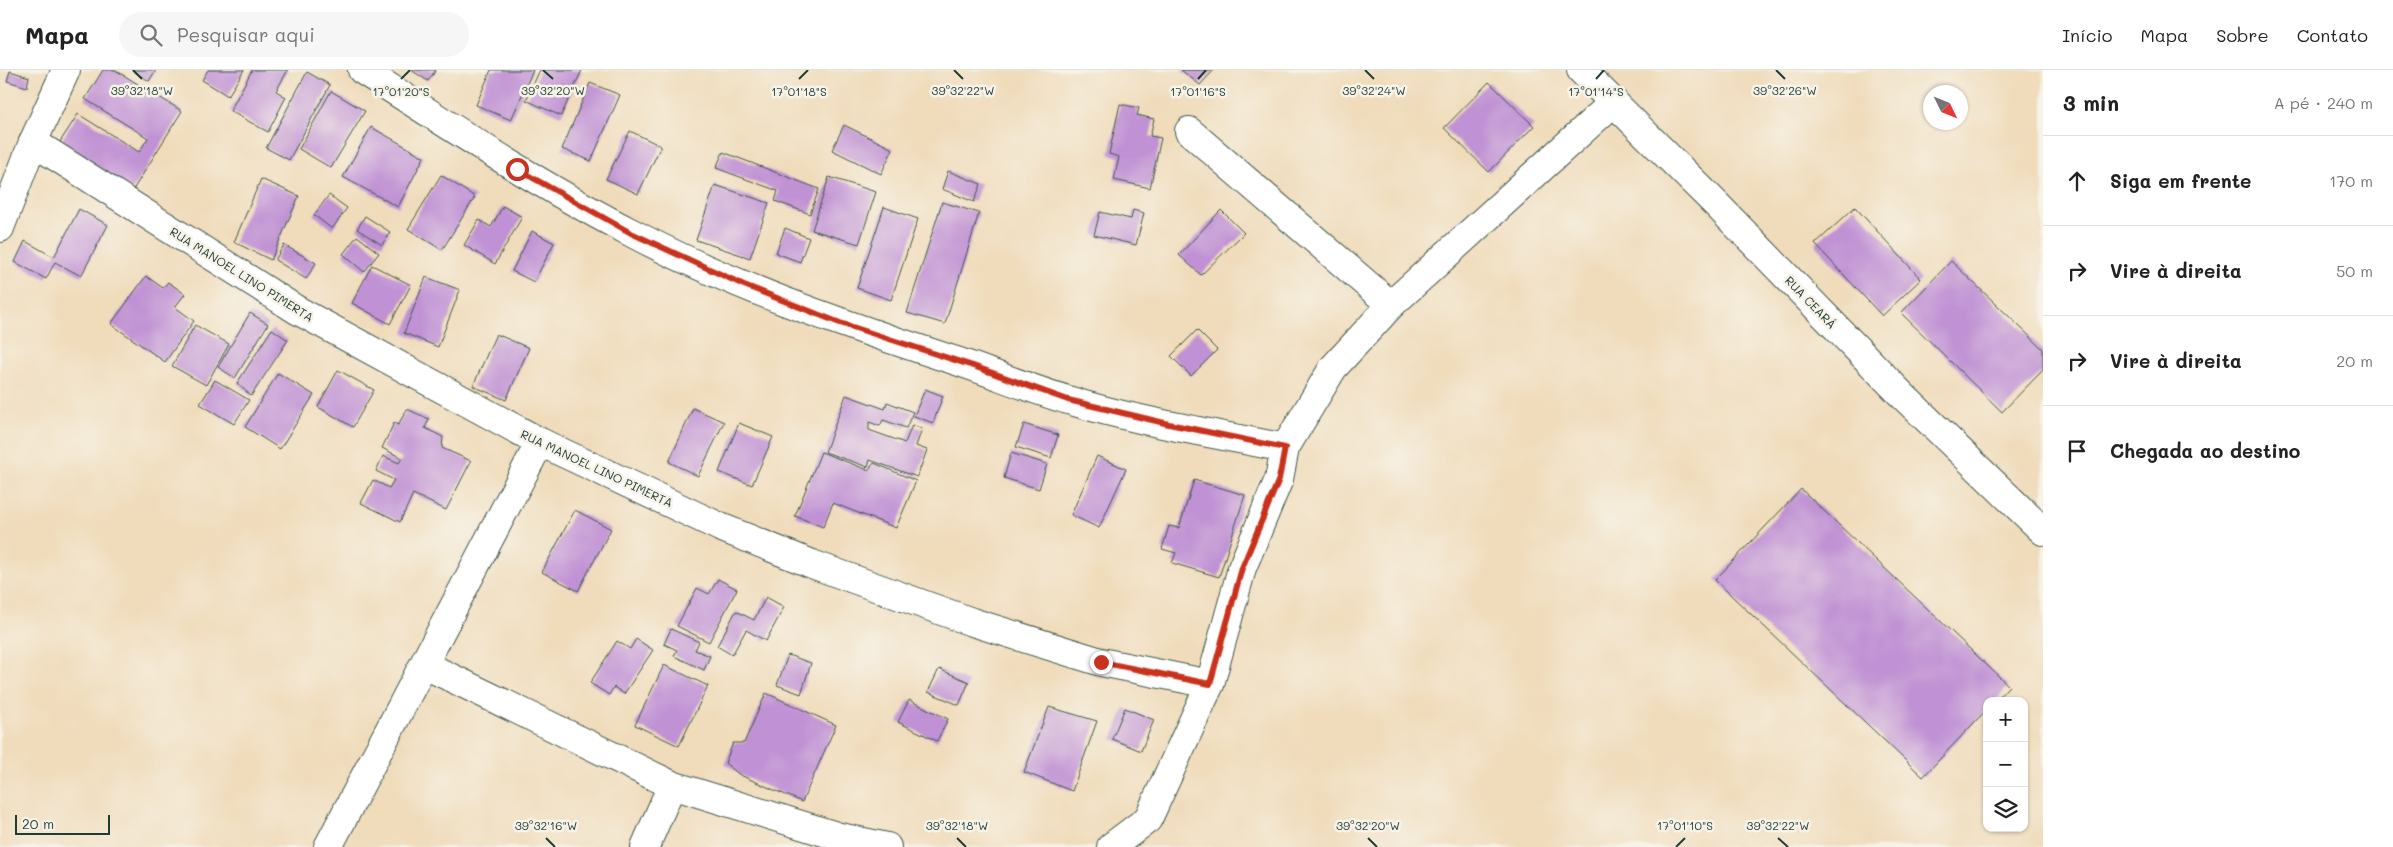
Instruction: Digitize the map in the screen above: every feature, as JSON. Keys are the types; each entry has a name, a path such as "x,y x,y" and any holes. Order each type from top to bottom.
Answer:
{"street":[{"path":"0,228 32,142 66,70"},
{"path":"362,70 517,169 631,233 744,285 840,323 973,366 1068,400 1169,424 1285,448"},
{"name":"RUA CEARÁ","path":"1581,70 1901,394 2043,531"},
{"path":"1111,847 1148,819 1210,684 1242,568 1279,479 1285,448 1333,368 1391,305 1614,102"},
{"path":"1189,131 1391,305"},
{"name":"RUA MANOEL LINO PIMERTA","path":"32,142 297,310 540,442 720,526 812,564 972,622 1101,662 1210,684"},
{"path":"328,847 540,442"},
{"path":"424,665 672,785 840,837 886,847"},
{"path":"645,847 672,785"}],"building":[{"path":"103,70 115,70 182,111 133,190 58,145 78,114 139,152 148,138 85,99"},
{"path":"132,70 156,70 149,81"},
{"path":"208,70 244,70 228,96 202,80"},
{"path":"252,70 288,70 276,91 286,97 268,132 230,111"},
{"path":"411,70 436,70 428,81"},
{"path":"491,70 533,70 511,120 476,105"},
{"path":"540,70 582,70 561,116 526,100"},
{"path":"1181,70 1214,70 1200,85"},
{"path":"10,71 29,77 27,87 7,81"},
{"path":"307,72 330,85 289,160 266,148"},
{"path":"1489,82 1534,126 1489,172 1444,128"},
{"path":"590,83 620,95 591,161 562,149"},
{"path":"331,91 365,111 331,168 299,149"},
{"path":"1120,104 1139,108 1137,115 1154,119 1150,136 1161,138 1150,188 1114,180 1119,157 1109,154"},
{"path":"844,125 893,149 881,174 832,150"},
{"path":"371,127 424,157 398,207 343,177"},
{"path":"630,131 661,146 638,194 606,179"},
{"path":"723,152 819,189 810,214 775,201 778,191 716,168"},
{"path":"948,171 981,184 974,202 942,189"},
{"path":"441,175 475,197 442,250 408,229"},
{"path":"829,177 876,192 859,244 812,230"},
{"path":"261,179 299,196 271,260 234,242"},
{"path":"715,185 769,203 750,258 696,240"},
{"path":"329,195 347,208 332,229 314,215"},
{"path":"942,202 979,213 945,324 907,313"},
{"path":"503,206 522,217 495,264 464,245 479,220 491,227"},
{"path":"884,207 918,219 891,300 857,288"},
{"path":"1855,207 1921,279 1882,316 1815,244"},
{"path":"79,209 108,225 81,276 55,262 46,279 15,262 25,241 54,257"},
{"path":"1133,210 1144,213 1136,245 1094,235 1100,212 1131,219"},
{"path":"1221,210 1244,233 1201,275 1179,255"},
{"path":"365,216 390,232 382,245 357,229"},
{"path":"785,228 809,238 800,262 776,253"},
{"path":"532,231 554,243 534,282 512,271"},
{"path":"357,236 379,253 364,272 343,254"},
{"path":"284,245 316,263 306,279 275,260"},
{"path":"1951,261 2043,349 2043,370 2002,412 1901,313"},
{"path":"372,265 411,285 390,324 352,303"},
{"path":"146,276 163,288 168,282 185,294 175,307 194,321 165,362 111,324"},
{"path":"426,277 460,290 438,347 404,333"},
{"path":"250,313 268,324 235,378 218,367"},
{"path":"195,325 229,344 206,385 172,366"},
{"path":"272,329 288,340 251,396 237,383"},
{"path":"1197,330 1217,350 1191,376 1171,356"},
{"path":"496,334 529,348 506,400 473,386"},
{"path":"338,370 374,390 353,427 318,407"},
{"path":"278,373 314,395 280,449 245,427"},
{"path":"215,380 249,400 234,424 200,404"},
{"path":"925,389 943,396 933,423 914,416"},
{"path":"846,395 885,409 887,402 913,412 906,428 883,420 880,426 869,422 869,430 905,443 912,425 922,429 916,446 927,450 917,477 870,460 868,467 825,452"},
{"path":"693,408 724,422 698,476 669,462"},
{"path":"407,409 429,419 425,428 443,437 442,448 471,461 446,510 413,494 400,522 361,503 373,480 389,488 394,480 376,471 383,456 399,463 402,458 382,448 394,423 398,425"},
{"path":"739,423 773,437 752,485 719,472"},
{"path":"1024,424 1058,435 1051,458 1016,447"},
{"path":"821,452 868,470 874,463 916,481 896,528 833,503 823,527 795,516"},
{"path":"1011,453 1047,464 1039,489 1004,478"},
{"path":"1097,456 1126,469 1099,528 1071,515"},
{"path":"1194,480 1245,495 1219,577 1172,563 1176,553 1162,549 1169,526 1179,528"},
{"path":"1801,489 2009,686 1999,697 1983,697 1983,713 1923,777 1715,580"},
{"path":"575,510 611,529 578,591 542,572"},
{"path":"718,579 737,589 709,642 677,626 697,588 709,594"},
{"path":"766,597 784,607 766,641 746,630 732,655 717,646 736,611 754,620"},
{"path":"671,629 699,642 695,650 710,656 704,670 674,656 677,650 664,644"},
{"path":"636,639 653,650 624,694 614,687 609,695 590,683 617,641 630,649"},
{"path":"788,655 811,663 801,694 777,685"},
{"path":"664,665 708,686 679,746 635,725"},
{"path":"939,669 969,682 959,705 928,692"},
{"path":"766,693 836,725 802,802 740,775 725,763 733,743 744,743"},
{"path":"909,700 948,719 937,741 898,722"},
{"path":"1049,707 1097,721 1072,791 1024,772"},
{"path":"1125,708 1154,720 1141,751 1112,739"}],"route":[{"path":"517,169 631,233 744,285 840,323 973,366 1068,400 1169,424 1285,448 1279,479 1242,568 1210,684 1101,662"}]}
